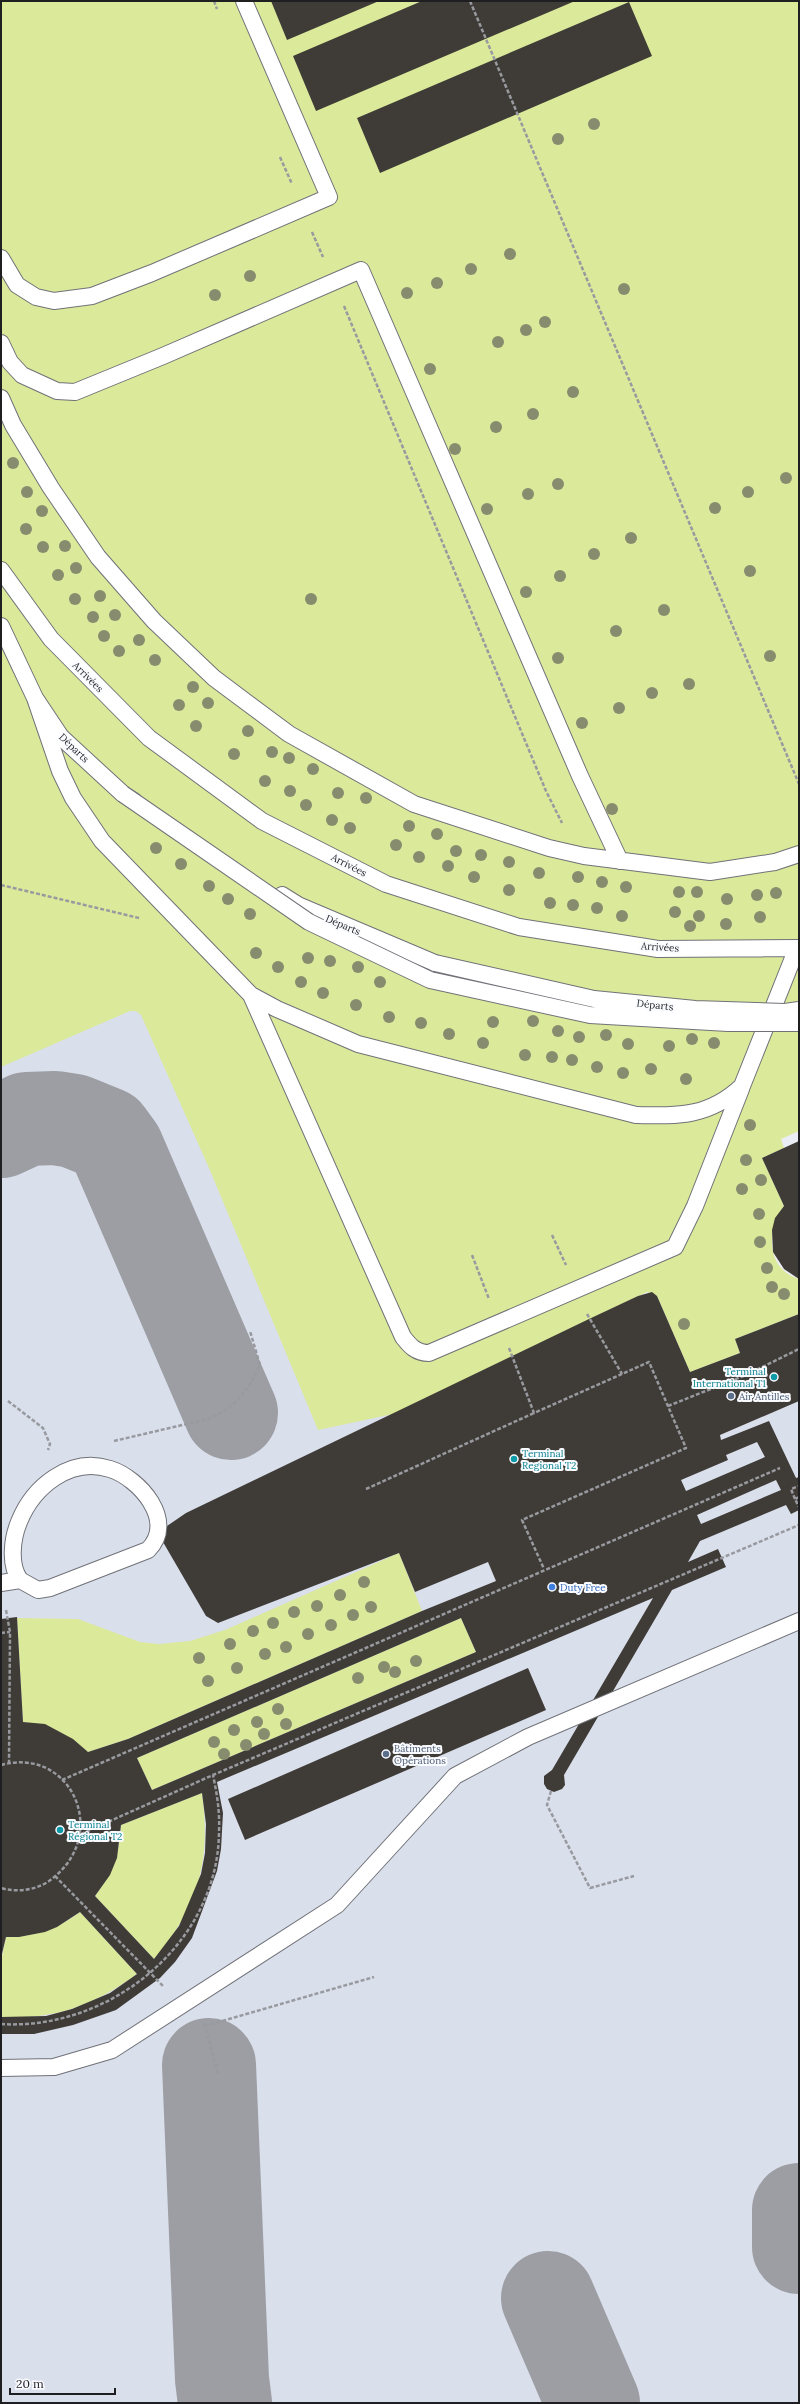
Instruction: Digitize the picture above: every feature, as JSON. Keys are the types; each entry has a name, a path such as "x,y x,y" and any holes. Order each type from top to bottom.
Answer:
{"lane":[{"path":"1,258 17,285 36,297 54,301 92,296 152,273 329,197 244,1"},
{"path":"1,343 10,362 22,375 57,391 75,392 163,356 361,270 577,769 620,861"},
{"path":"1,398 13,425 51,488 98,557 154,621 214,678 289,734 414,804 469,824 549,848 584,856 710,872 775,862 799,854"},
{"name":"Arrivées","path":"1,570 51,639 149,738 262,821 386,884 519,927 658,949 798,948"},
{"name":"Départs","path":"1,626 35,698 61,738 123,794 298,905 435,963 594,999 695,1009 799,1010"},
{"path":"35,698 60,771 82,812 102,841 251,995 277,1009 358,1044 452,1070 636,1115 675,1116 706,1110 728,1099 742,1086"},
{"path":"123,794 309,922 430,980 590,1015 728,1023 799,1023"},
{"path":"251,995 403,1337 411,1347 421,1353 429,1353 676,1247 695,1206 798,948"},
{"path":"1,1583 20,1580 31,1588 38,1590 50,1588 148,1550 157,1536 158,1521 155,1509 131,1479 110,1469 95,1466 73,1469 51,1479 35,1493 25,1506 16,1528 13,1565 20,1580"},
{"path":"1,2068 54,2067 112,2050 337,1905 455,1776 528,1737 799,1621"}],"path":[{"path":"214,1 220,15"},
{"path":"470,1 799,784"},
{"path":"278,153 426,498 546,791 562,823 584,856"},
{"path":"1,885 185,928"},
{"path":"552,1235 578,1290 589,1319 622,1374"},
{"path":"472,1255 499,1324"},
{"path":"110,1442 208,1419 222,1413 247,1390 260,1365 250,1331"},
{"path":"668,1406 746,1375 799,1350"},
{"path":"512,1356 534,1412"},
{"path":"366,1490 534,1412 649,1362 686,1448 522,1520 544,1570"},
{"path":"8,1401 43,1428 50,1444 46,1455 52,1453"},
{"path":"62,1780 780,1468"},
{"path":"799,1486 791,1489 799,1507"},
{"path":"795,1499 799,1497"},
{"path":"81,1834 213,1775 799,1525"},
{"path":"1,1633 10,1632 9,1763"},
{"path":"1,1765 24,1762 38,1765 62,1780 72,1791 78,1805 81,1834 77,1849 70,1862 55,1876 38,1887 27,1890 1,1889"},
{"path":"1,2024 21,2025 62,2018 98,2007 131,1989 151,1973 180,1942 196,1918 208,1890 216,1862 220,1833 218,1802 213,1775"},
{"path":"551,1791 547,1805 590,1888 634,1876"},
{"path":"55,1876 151,1973"},
{"path":"205,2026 374,1977"}],"shaded area":[{"path":"90,933 398,1416 670,1304 799,1319 799,2403 1,2403 1,971"}],"green space":[{"path":"1,1 799,1 799,1131 781,1139 784,1148 762,1158 784,1206 778,1215 774,1226 772,1247 775,1258 780,1267 788,1274 799,1279 799,1314 735,1339 740,1353 690,1372 657,1296 647,1292 393,1414 318,1430 209,1168 141,1015 136,1011 130,1011 1,1067"},
{"path":"399,1553 422,1611 128,1739 88,1752 66,1735 58,1731 42,1725 23,1722 17,1618 78,1619 140,1642 159,1644 190,1641 225,1630"},
{"path":"461,1618 476,1652 152,1790 137,1758"},
{"path":"202,1793 205,1840 203,1861 198,1882 182,1921 154,1959 95,1896 107,1878 117,1854 121,1825"},
{"path":"80,1912 137,1974 105,1994 73,2008 39,2016 1,2017 1,1961 6,1937 36,1934 45,1931 63,1923"}],"building":[{"path":"271,1 379,1 287,40"},
{"path":"422,1 575,1 316,111 293,56"},
{"path":"629,2 652,56 380,173 357,118"},
{"path":"799,1141 799,1279 784,1269 773,1252 772,1230 775,1218 784,1206 762,1158"},
{"path":"652,1292 657,1296 690,1372 740,1353 735,1339 799,1314 799,1401 720,1435 721,1440 769,1421 796,1478 799,1477 799,1510 791,1514 786,1505 700,1541 688,1562 718,1549 726,1567 672,1590 564,1775 565,1785 562,1789 554,1792 547,1789 544,1784 544,1776 552,1770 653,1598 217,1782 223,1813 221,1849 217,1871 192,1938 175,1962 160,1978 116,2010 73,2025 34,2034 1,2034 1,2017 46,2016 72,2009 110,1993 137,1974 80,1912 57,1927 45,1932 19,1937 6,1937 1,1958 1,1619 17,1617 23,1722 45,1724 73,1739 88,1752 128,1739 422,1611 496,1581 488,1562 415,1592 399,1553 218,1623 206,1616 163,1542 162,1536 167,1526 186,1513 638,1296","holes":["757,1442 765,1457 686,1491 681,1480 728,1460 726,1455","776,1480 781,1490 701,1524 697,1515","461,1618 476,1652 152,1790 137,1758","202,1793 206,1824 205,1853 201,1874 179,1926 154,1959 95,1896 110,1875 117,1858 121,1825"]},
{"name":"Bâtiments Opérations","path":"528,1668 546,1710 245,1840 228,1799"}],"taxiway":[{"path":"1,1131 27,1119 55,1118 74,1121 106,1134 117,1149 231,1413"},
{"path":"209,2065 222,2379 225,2403"},
{"path":"799,2210 799,2247"},
{"path":"548,2298 593,2403"}],"place":[{"name":"Terminal International T1","path":"774,1377"},
{"name":"Air Antilles","path":"731,1396"},
{"name":"Terminal Regional T2","path":"514,1459"},
{"name":"Duty Free","path":"552,1587"},
{"name":"Bâtiments Opérations","path":"386,1754"},
{"name":"Terminal Régional T2","path":"60,1830"}]}
